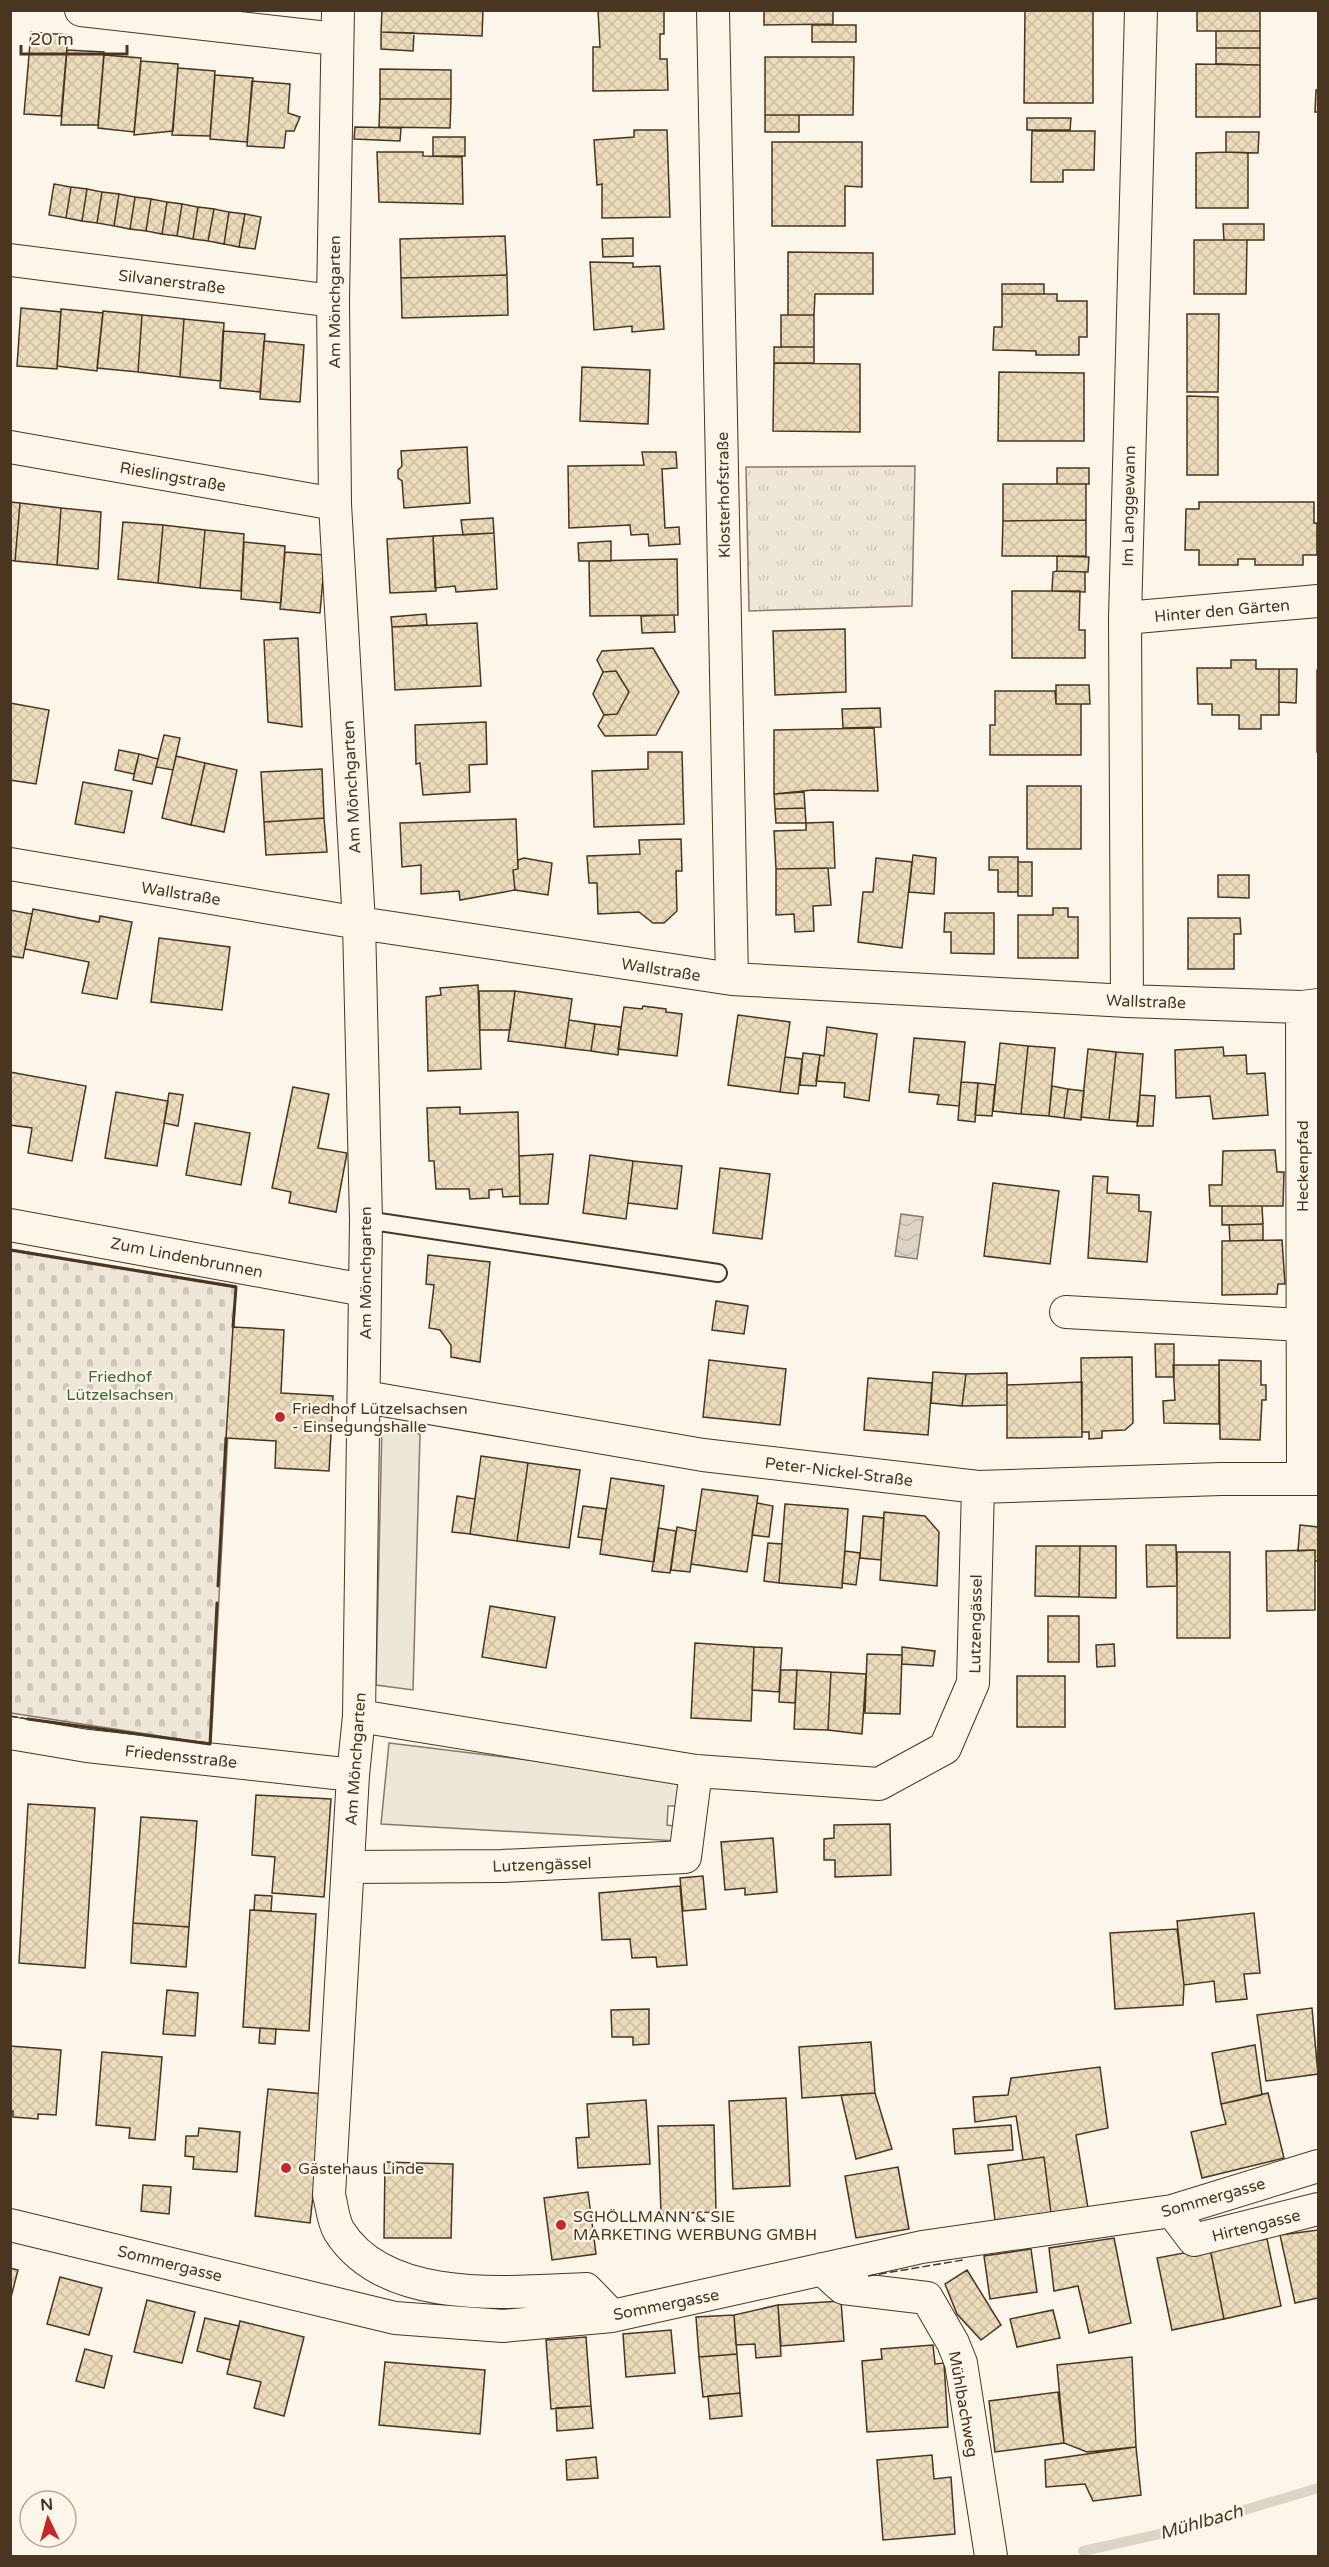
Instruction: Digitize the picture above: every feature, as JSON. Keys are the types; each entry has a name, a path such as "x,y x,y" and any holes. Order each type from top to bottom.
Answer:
{"street":[{"path":"81,10 337,25"},
{"name":"Klosterhofstraße","path":"713,10 732,979"},
{"name":"Im Langgewann","path":"1127,1001 1125,618 1141,10"},
{"name":"Am Mönchgarten","path":"337,25 333,301 335,504 359,922 366,1220 359,1716 353,1775 329,2195 338,2229 357,2253 384,2272 422,2283 480,2293 586,2289 612,2316"},
{"name":"Silvanerstraße","path":"10,260 333,301"},
{"name":"Rieslingstraße","path":"10,447 335,504"},
{"name":"Hinter den Gärten","path":"1125,618 1318,602"},
{"name":"Wallstraße","path":"10,864 359,922 732,979 1127,1001 1310,1006"},
{"name":"Heckenpfad","path":"1310,1006 1302,1325 1311,1479"},
{"name":"Zum Lindenbrunnen","path":"10,1224 364,1290"},
{"path":"1066,1312 1302,1325"},
{"name":"Peter-Nickel-Straße","path":"364,1397 703,1455 978,1487 1221,1479 1311,1479"},
{"name":"Lutzengässel","path":"359,1716 696,1771 879,1784 945,1748 974,1683 978,1487"},
{"name":"Friedensstraße","path":"10,1733 87,1746 353,1775"},
{"name":"Lutzengässel","path":"348,1867 501,1866 685,1857 696,1771"},
{"name":"Sommergasse","path":"10,2224 395,2318 503,2326 612,2316 922,2247 1172,2211 1318,2166"},
{"name":"Hirtengasse","path":"1172,2211 1194,2240 1318,2209"},
{"name":"Mühlbachweg","path":"822,2269 843,2288 927,2298 954,2343 961,2363 991,2556"}],"lane":[{"path":"366,1220 718,1273"}],"green space":[{"path":"915,466 912,606 749,611 746,467"},
{"name":"Friedhof Lützelsachsen","path":"10,1249 236,1286 211,1744 11,1713"}],"shaded area":[{"path":"382,1425 420,1434 413,1690 376,1685"},
{"path":"389,1743 685,1779 682,1806 668,1806 667,1825 680,1827 678,1841 381,1824"}],"water":[{"path":"901,1214 923,1217 917,1259 895,1256"}],"building":[{"path":"382,10 483,10 482,36 381,32"},
{"path":"598,10 664,10 664,34 660,34 660,59 667,59 668,90 593,91 593,47 600,47"},
{"path":"764,10 833,10 833,24 764,25"},
{"path":"1025,10 1093,10 1093,103 1024,103"},
{"path":"1197,10 1260,10 1260,31 1197,31"},
{"path":"812,25 856,25 856,42 812,42"},
{"path":"1216,31 1260,31 1260,48 1216,48"},
{"path":"31,32 68,35 61,116 24,114"},
{"path":"381,32 414,33 413,51 381,49"},
{"path":"1216,48 1260,48 1260,65 1216,64"},
{"path":"67,50 104,52 98,125 61,125"},
{"path":"104,55 141,58 134,132 98,128"},
{"path":"765,57 854,57 853,115 765,115"},
{"path":"141,61 178,64 173,131 134,135"},
{"path":"1196,64 1260,65 1260,117 1196,117"},
{"path":"178,68 215,71 210,136 172,135"},
{"path":"380,69 451,70 451,99 380,99"},
{"path":"215,75 253,78 247,142 210,139"},
{"path":"252,81 290,84 288,113 300,117 294,131 286,131 284,148 247,146"},
{"path":"1316,90 1318,90 1318,112 1315,112"},
{"path":"380,99 451,99 450,128 379,127"},
{"path":"765,115 799,115 799,132 765,132"},
{"path":"1027,118 1071,118 1070,130 1027,130"},
{"path":"355,127 401,128 400,141 354,139"},
{"path":"634,130 667,130 670,217 602,218 602,184 597,185 594,140 634,137"},
{"path":"1032,131 1095,131 1094,170 1063,170 1063,182 1031,182"},
{"path":"1226,132 1259,132 1258,153 1226,152"},
{"path":"433,137 465,137 465,156 433,156"},
{"path":"772,142 862,142 862,187 845,186 845,226 772,226"},
{"path":"377,152 423,152 423,156 462,157 463,204 379,202"},
{"path":"1196,153 1248,153 1248,208 1196,208"},
{"path":"54,184 71,187 66,218 49,215"},
{"path":"71,187 87,189 82,221 66,218"},
{"path":"87,189 102,192 97,223 82,221"},
{"path":"102,192 119,194 114,226 97,223"},
{"path":"119,194 135,197 130,229 114,226"},
{"path":"135,197 151,199 146,231 130,229"},
{"path":"151,199 167,202 162,234 146,231"},
{"path":"167,202 182,204 177,236 162,234"},
{"path":"182,204 198,207 193,239 177,236"},
{"path":"198,207 214,209 208,241 193,239"},
{"path":"214,209 229,212 224,244 208,241"},
{"path":"229,212 245,214 239,247 224,244"},
{"path":"245,214 261,217 255,249 239,247"},
{"path":"1223,224 1264,224 1264,240 1224,240"},
{"path":"505,236 507,275 401,278 400,239"},
{"path":"633,238 633,256 603,257 602,239"},
{"path":"1194,240 1247,240 1246,294 1194,294"},
{"path":"788,252 873,253 873,294 815,294 814,315 788,315"},
{"path":"590,262 633,263 633,267 660,266 664,329 632,332 632,326 594,330"},
{"path":"507,275 508,315 402,318 401,278"},
{"path":"1002,284 1044,284 1044,294 1002,294"},
{"path":"1002,294 1057,294 1057,301 1087,301 1087,337 1079,337 1079,355 1036,355 1036,351 993,350 994,327 1002,327"},
{"path":"21,308 61,312 57,369 17,366"},
{"path":"61,309 103,313 97,371 57,366"},
{"path":"103,311 142,315 138,372 97,368"},
{"path":"1187,314 1219,314 1218,392 1187,392"},
{"path":"142,315 184,319 180,377 138,372"},
{"path":"781,315 814,315 814,347 781,347"},
{"path":"184,319 224,323 221,381 180,377"},
{"path":"223,331 265,334 260,392 220,388"},
{"path":"264,341 304,345 300,402 260,399"},
{"path":"774,347 814,347 814,363 774,363"},
{"path":"774,363 860,364 860,432 773,431"},
{"path":"582,367 650,370 648,424 580,421"},
{"path":"999,372 1084,373 1084,441 998,441"},
{"path":"1187,396 1218,397 1218,475 1187,475"},
{"path":"467,447 470,503 404,508 402,481 398,478 398,470 402,466 401,451"},
{"path":"642,452 676,452 677,468 662,469 665,528 679,527 680,544 649,546 648,534 631,535 630,525 569,528 568,466 644,465"},
{"path":"1057,468 1089,468 1089,484 1057,484"},
{"path":"1003,484 1086,484 1086,520 1003,521"},
{"path":"10,502 20,503 15,561 10,560"},
{"path":"1199,502 1314,502 1314,523 1317,523 1317,555 1303,555 1303,565 1255,565 1255,559 1238,559 1238,565 1199,565 1199,550 1185,550 1186,509 1199,509"},
{"path":"20,503 61,508 57,565 15,561"},
{"path":"61,508 101,512 98,569 57,565"},
{"path":"493,518 494,533 463,535 461,520"},
{"path":"1086,520 1086,556 1002,556 1003,521"},
{"path":"123,522 163,525 158,583 118,579"},
{"path":"163,525 205,530 200,588 158,583"},
{"path":"205,530 244,534 241,591 200,588"},
{"path":"494,533 497,589 456,592 455,586 435,588 433,536"},
{"path":"433,536 436,591 390,593 387,539"},
{"path":"611,541 611,561 579,561 578,543"},
{"path":"244,542 285,546 281,603 241,599"},
{"path":"285,552 325,555 320,613 280,609"},
{"path":"1057,556 1089,557 1088,572 1057,571"},
{"path":"677,559 678,615 590,616 589,561"},
{"path":"1053,572 1085,572 1085,592 1052,591"},
{"path":"1012,591 1080,591 1079,630 1085,630 1085,658 1012,658"},
{"path":"426,614 427,625 392,627 391,617"},
{"path":"674,615 675,632 642,633 641,616"},
{"path":"477,623 481,686 395,690 392,627"},
{"path":"845,629 846,692 775,695 773,631"},
{"path":"298,638 302,727 268,722 264,640"},
{"path":"653,648 679,692 656,735 605,736 598,726 604,715 617,714 629,692 616,671 603,672 597,660 602,651"},
{"path":"1231,660 1256,660 1256,669 1279,669 1279,715 1261,715 1261,729 1239,729 1239,715 1212,715 1212,704 1198,704 1197,668 1231,668"},
{"path":"1279,669 1297,669 1296,703 1279,702"},
{"path":"1318,670 1318,752 1317,752"},
{"path":"616,671 629,692 617,714 604,715 593,694 603,672"},
{"path":"1056,685 1089,685 1090,704 1056,704"},
{"path":"995,691 1055,691 1056,704 1081,704 1081,755 990,755 990,725 995,725"},
{"path":"10,703 49,710 36,784 10,780"},
{"path":"880,708 881,727 843,728 842,709"},
{"path":"486,722 487,764 469,765 470,792 423,795 420,763 416,764 415,725"},
{"path":"874,728 878,791 813,790 774,794 774,730"},
{"path":"164,735 180,738 173,770 156,767"},
{"path":"119,750 139,754 134,774 115,770"},
{"path":"648,752 682,752 684,824 594,827 592,771 648,769"},
{"path":"139,754 158,759 152,784 133,780"},
{"path":"176,756 205,763 191,825 162,818"},
{"path":"205,763 237,770 224,832 191,825"},
{"path":"322,769 324,818 264,822 261,772"},
{"path":"83,782 132,791 124,833 75,824"},
{"path":"1027,786 1081,786 1081,849 1027,849"},
{"path":"804,792 805,808 775,809 774,794"},
{"path":"805,808 806,823 776,823 775,809"},
{"path":"324,818 327,852 266,855 264,822"},
{"path":"516,819 518,869 513,870 515,890 460,900 459,891 421,894 421,865 402,867 400,823"},
{"path":"833,822 835,868 776,869 774,831 806,830 806,823"},
{"path":"681,839 682,871 676,871 677,911 664,923 653,923 639,912 598,914 597,883 589,883 587,856 640,854 639,840"},
{"path":"913,855 936,858 934,894 909,892"},
{"path":"989,857 1018,857 1018,892 998,892 998,870 989,870"},
{"path":"524,858 552,863 548,895 515,890 513,870 518,869 518,860"},
{"path":"876,858 912,862 902,948 858,942 863,892 873,892"},
{"path":"1018,862 1032,862 1032,896 1018,896"},
{"path":"828,868 831,905 813,906 814,931 795,932 794,914 776,915 776,869"},
{"path":"1218,875 1249,875 1249,898 1218,897"},
{"path":"1053,908 1068,908 1068,917 1078,917 1078,958 1018,958 1018,915 1053,915"},
{"path":"33,909 99,922 100,916 132,922 117,999 82,993 89,962 25,949"},
{"path":"10,910 32,914 23,958 10,956"},
{"path":"945,913 994,913 994,954 951,953 951,932 944,932"},
{"path":"1188,918 1240,918 1241,934 1234,934 1234,969 1188,969"},
{"path":"159,938 230,947 222,1010 151,1002"},
{"path":"478,985 481,1069 428,1071 426,997 441,995 440,988"},
{"path":"479,991 515,991 510,1030 480,1030"},
{"path":"515,991 572,999 565,1048 508,1041"},
{"path":"643,1006 682,1014 677,1056 618,1049 624,1007 642,1009"},
{"path":"738,1015 790,1022 780,1092 728,1085"},
{"path":"569,1020 595,1024 591,1051 565,1048"},
{"path":"595,1024 621,1027 618,1055 591,1051"},
{"path":"827,1027 877,1034 869,1101 844,1097 845,1083 816,1081 820,1055 824,1056"},
{"path":"914,1038 965,1042 959,1106 937,1104 939,1095 909,1092"},
{"path":"1000,1043 1028,1046 1021,1114 993,1111"},
{"path":"1028,1046 1055,1048 1049,1116 1021,1114"},
{"path":"1223,1047 1224,1056 1246,1055 1247,1074 1265,1073 1268,1115 1213,1119 1210,1096 1176,1098 1175,1050"},
{"path":"1088,1049 1116,1052 1109,1120 1081,1117"},
{"path":"1116,1052 1143,1054 1138,1122 1109,1120"},
{"path":"803,1053 820,1055 816,1086 800,1085"},
{"path":"785,1057 802,1059 798,1094 780,1092"},
{"path":"10,1072 86,1086 72,1161 28,1153 32,1128 10,1125"},
{"path":"961,1082 978,1083 975,1122 958,1120"},
{"path":"978,1083 995,1085 992,1116 975,1115"},
{"path":"1052,1086 1068,1089 1064,1118 1049,1116"},
{"path":"293,1087 329,1094 318,1148 347,1153 336,1212 289,1203 291,1192 272,1188"},
{"path":"1068,1089 1084,1091 1081,1120 1064,1118"},
{"path":"116,1092 168,1101 157,1166 105,1158"},
{"path":"169,1093 183,1095 178,1126 164,1123"},
{"path":"1140,1095 1155,1096 1153,1126 1137,1126"},
{"path":"460,1107 460,1114 518,1112 520,1196 503,1197 502,1189 489,1190 489,1198 470,1199 469,1189 436,1189 434,1161 429,1161 427,1108"},
{"path":"195,1123 250,1133 241,1185 186,1175"},
{"path":"1275,1150 1277,1172 1284,1172 1283,1206 1210,1206 1209,1185 1222,1185 1223,1151"},
{"path":"553,1154 548,1204 520,1204 519,1156"},
{"path":"590,1155 633,1161 626,1219 583,1213"},
{"path":"633,1161 682,1166 677,1209 628,1203"},
{"path":"720,1168 770,1174 762,1239 713,1233"},
{"path":"1093,1176 1108,1177 1107,1193 1139,1195 1139,1211 1151,1212 1147,1262 1088,1258"},
{"path":"993,1183 1059,1191 1050,1264 984,1256"},
{"path":"1222,1206 1262,1206 1263,1224 1222,1225"},
{"path":"1263,1224 1263,1240 1230,1241 1229,1225"},
{"path":"1282,1240 1285,1284 1278,1284 1277,1294 1222,1295 1222,1241"},
{"path":"428,1255 490,1262 480,1362 451,1357 451,1345 440,1330 429,1328 434,1285 426,1284"},
{"path":"716,1301 748,1306 744,1334 712,1330"},
{"name":"Friedhof Lützelsachsen - Einsegungshalle","path":"233,1327 284,1330 281,1393 333,1396 329,1471 275,1468 276,1441 226,1438"},
{"path":"1155,1344 1174,1344 1174,1377 1156,1377"},
{"path":"1132,1357 1133,1423 1125,1430 1102,1431 1102,1438 1089,1439 1089,1432 1082,1432 1081,1358"},
{"path":"709,1360 786,1369 780,1425 703,1417"},
{"path":"1219,1360 1261,1361 1261,1385 1266,1385 1266,1400 1262,1400 1260,1440 1220,1439"},
{"path":"1173,1365 1219,1365 1219,1424 1164,1423 1163,1401 1175,1400"},
{"path":"933,1372 966,1374 962,1406 931,1403"},
{"path":"1007,1373 1007,1405 962,1406 966,1374"},
{"path":"868,1378 932,1383 928,1435 864,1430"},
{"path":"1082,1382 1082,1437 1007,1438 1007,1385"},
{"path":"481,1456 528,1463 517,1541 470,1534"},
{"path":"528,1463 580,1470 569,1548 517,1541"},
{"path":"611,1478 664,1486 654,1562 600,1554"},
{"path":"702,1489 758,1496 747,1572 691,1564"},
{"path":"457,1496 475,1499 470,1534 452,1532"},
{"path":"757,1503 773,1506 769,1537 752,1535"},
{"path":"785,1504 848,1509 842,1588 779,1583"},
{"path":"583,1506 606,1509 602,1540 578,1537"},
{"path":"884,1512 925,1516 939,1532 937,1586 880,1580"},
{"path":"863,1516 884,1518 881,1560 860,1558"},
{"path":"1300,1525 1318,1527 1318,1561 1315,1561 1315,1550 1298,1551"},
{"path":"677,1527 696,1531 690,1572 671,1570"},
{"path":"658,1528 676,1531 670,1573 652,1571"},
{"path":"768,1543 782,1544 779,1583 764,1581"},
{"path":"1146,1545 1176,1545 1177,1586 1147,1587"},
{"path":"1036,1546 1080,1546 1079,1597 1035,1596"},
{"path":"1080,1546 1116,1546 1116,1598 1079,1597"},
{"path":"1315,1550 1315,1610 1267,1611 1266,1551"},
{"path":"845,1551 860,1553 856,1585 842,1583"},
{"path":"1177,1552 1230,1552 1230,1638 1177,1638"},
{"path":"490,1606 555,1617 546,1668 482,1657"},
{"path":"1048,1616 1079,1616 1079,1662 1048,1662"},
{"path":"695,1643 754,1647 751,1721 691,1718"},
{"path":"1114,1644 1115,1666 1097,1667 1096,1645"},
{"path":"754,1647 782,1648 779,1692 752,1690"},
{"path":"902,1647 935,1651 933,1666 902,1664"},
{"path":"867,1654 902,1655 900,1714 865,1713"},
{"path":"781,1670 797,1670 795,1703 779,1702"},
{"path":"797,1670 831,1672 828,1730 794,1729"},
{"path":"831,1672 866,1674 862,1734 828,1730"},
{"path":"1017,1676 1065,1676 1065,1727 1017,1727"},
{"path":"256,1795 331,1799 324,1897 272,1893 275,1857 252,1855"},
{"path":"28,1804 95,1808 85,1968 19,1963"},
{"path":"141,1817 197,1821 189,1927 133,1923"},
{"path":"890,1824 891,1875 835,1877 835,1860 824,1860 824,1839 834,1838 834,1825"},
{"path":"773,1838 777,1892 745,1895 745,1888 725,1890 721,1842"},
{"path":"703,1876 706,1909 683,1911 680,1878"},
{"path":"680,1886 687,1965 657,1967 656,1957 632,1958 630,1939 602,1940 599,1893"},
{"path":"255,1895 272,1896 271,1911 254,1910"},
{"path":"250,1910 316,1914 309,2031 243,2027"},
{"path":"1254,1913 1260,1973 1244,1974 1247,1999 1216,2002 1214,1981 1184,1985 1177,1921"},
{"path":"133,1923 189,1927 186,1967 131,1963"},
{"path":"1177,1929 1184,1985 1183,2005 1115,2009 1110,1933"},
{"path":"167,1990 198,1993 195,2036 163,2034"},
{"path":"1312,2008 1318,2074 1266,2081 1257,2015"},
{"path":"649,2009 649,2044 633,2045 633,2037 612,2037 611,2010"},
{"path":"260,2028 276,2029 275,2044 259,2043"},
{"path":"871,2042 875,2093 802,2098 799,2047"},
{"path":"1255,2045 1262,2095 1221,2104 1212,2053"},
{"path":"10,2046 61,2050 56,2115 38,2114 38,2119 13,2117 13,2111 10,2111"},
{"path":"102,2052 162,2057 155,2140 129,2138 130,2128 96,2125"},
{"path":"1100,2067 1108,2128 1076,2135 1088,2208 1051,2213 1044,2157 1023,2160 1016,2116 975,2122 973,2097 1008,2095 1011,2078"},
{"path":"268,2089 324,2094 310,2223 255,2216"},
{"path":"875,2093 892,2149 856,2159 841,2095"},
{"path":"1268,2093 1284,2158 1202,2178 1191,2132 1226,2124 1221,2104"},
{"path":"786,2098 790,2186 733,2189 729,2101"},
{"path":"646,2100 650,2164 578,2168 576,2138 589,2137 587,2104"},
{"path":"714,2125 716,2212 661,2214 658,2126"},
{"path":"1011,2125 1013,2150 955,2154 953,2129"},
{"path":"199,2128 240,2132 237,2172 193,2169 194,2157 185,2156 186,2136 198,2136"},
{"path":"1044,2157 1051,2213 995,2220 988,2165"},
{"path":"385,2162 453,2164 451,2238 384,2238"},
{"path":"898,2167 909,2229 856,2238 845,2176"},
{"path":"143,2185 171,2187 169,2214 141,2211"},
{"path":"588,2192 596,2254 552,2260 544,2198"},
{"path":"1318,2230 1318,2298 1295,2303 1280,2235"},
{"path":"1114,2238 1131,2323 1089,2333 1078,2286 1054,2291 1049,2248"},
{"path":"1267,2239 1281,2306 1224,2319 1210,2248"},
{"path":"1210,2248 1224,2319 1172,2330 1157,2258"},
{"path":"1031,2249 1037,2292 990,2299 984,2256"},
{"path":"10,2268 18,2270 10,2301"},
{"path":"967,2270 1001,2325 981,2340 957,2314 945,2284"},
{"path":"60,2277 102,2288 89,2335 47,2324"},
{"path":"147,2300 195,2312 182,2363 134,2352"},
{"path":"841,2301 844,2341 781,2346 778,2305"},
{"path":"778,2305 781,2356 756,2358 755,2344 736,2345 734,2315"},
{"path":"1053,2310 1060,2338 1017,2347 1010,2319"},
{"path":"734,2315 737,2354 699,2357 696,2317"},
{"path":"205,2318 239,2326 230,2360 197,2351"},
{"path":"240,2321 304,2337 284,2416 254,2408 261,2382 227,2374"},
{"path":"671,2330 675,2373 626,2377 623,2334"},
{"path":"586,2337 591,2406 551,2409 546,2340"},
{"path":"933,2345 935,2364 944,2363 948,2427 867,2432 862,2361 882,2359 881,2349"},
{"path":"85,2349 112,2356 104,2388 76,2381"},
{"path":"737,2354 740,2393 703,2397 699,2357"},
{"path":"1132,2357 1136,2447 1087,2452 1064,2443 1057,2365"},
{"path":"385,2362 485,2370 480,2434 379,2425"},
{"path":"1058,2392 1064,2443 995,2452 989,2401"},
{"path":"740,2393 742,2416 710,2419 708,2396"},
{"path":"591,2406 593,2428 557,2431 556,2408"},
{"path":"1136,2447 1141,2495 1093,2501 1085,2484 1046,2487 1045,2460"},
{"path":"932,2455 934,2479 951,2477 955,2534 883,2540 877,2460"},
{"path":"596,2457 598,2478 567,2480 566,2460"}],"waterway":[{"name":"Mühlbach","path":"1083,2551 1178,2530 1318,2488"}],"fence":[{"path":"10,1716 28,1719"},
{"path":"868,2276 963,2260"}],"wall":[{"path":"10,1250 236,1287 233,1327"},
{"path":"218,1586 226,1438"},
{"path":"28,1719 210,1744 217,1603"}],"place":[{"name":"Friedhof Lützelsachsen - Einsegungshalle","path":"280,1417"},
{"name":"Gästehaus Linde","path":"286,2168"},
{"name":"SCHÖLLMANN & SIE MARKETING WERBUNG GMBH","path":"561,2225"}]}
